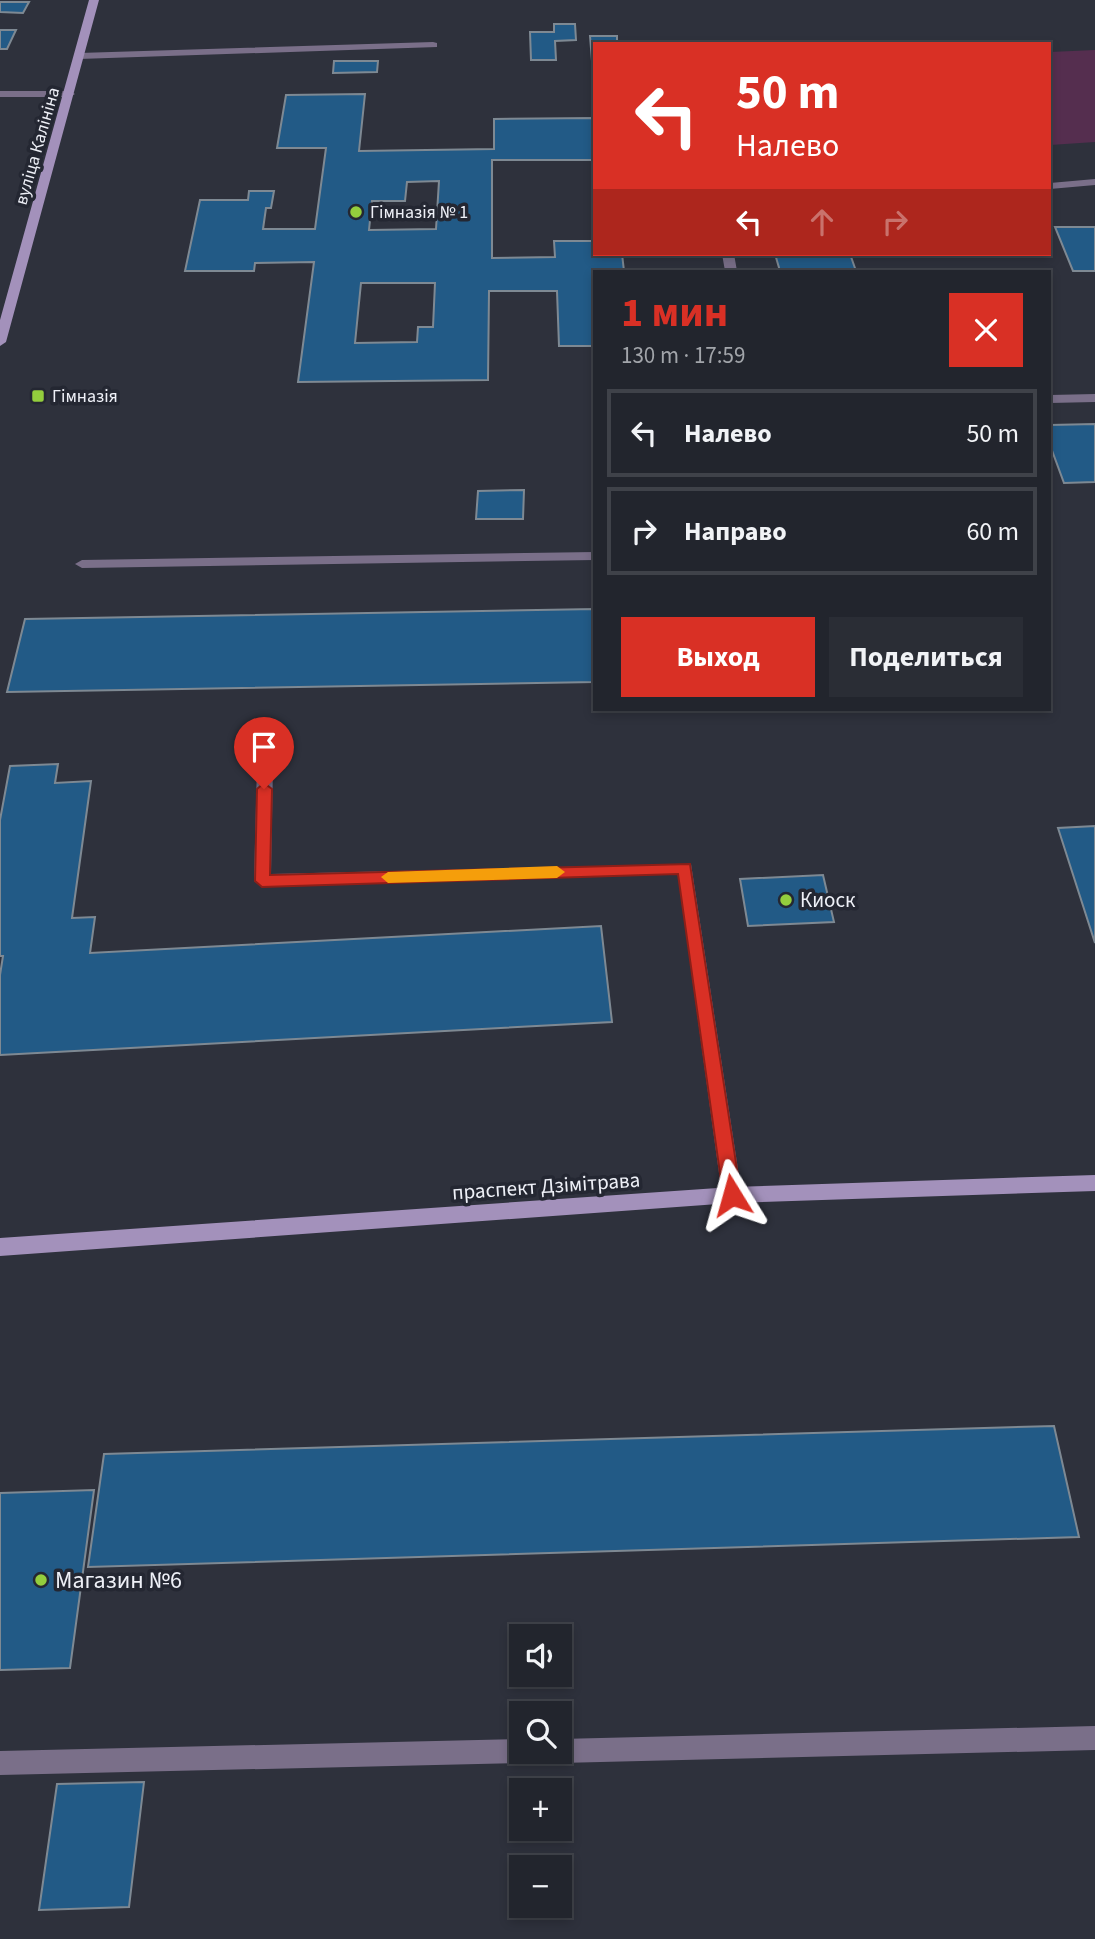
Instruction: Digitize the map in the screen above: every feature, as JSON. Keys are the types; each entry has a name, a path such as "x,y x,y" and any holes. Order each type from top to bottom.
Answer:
{"main road":[{"name":"вуліца Калініна","path":"0,342 94,0"},
{"name":"праспект Дзімітрава","path":"0,1247 732,1195 1095,1183"}],"street":[{"path":"79,56 433,45"},
{"path":"0,94 70,94"},
{"path":"1051,186 1095,182"},
{"path":"1051,399 1095,398"},
{"path":"82,565 593,556"},
{"path":"265,765 262,881 685,868 732,1195"},
{"path":"572,1751 1095,1738"},
{"path":"0,1763 509,1751"}],"shaded area":[{"path":"1095,50 1095,142 1051,145 1051,52"}],"building":[{"path":"0,2 29,2 23,13 0,12"},
{"path":"554,24 575,24 576,40 555,41 556,60 531,60 530,32 554,32"},
{"path":"0,30 16,30 7,49 0,49"},
{"path":"590,36 617,36 617,42 593,42 592,61"},
{"path":"334,61 378,61 377,72 333,73"},
{"path":"365,94 359,151 494,149 494,119 593,118 593,160 492,160 492,258 555,257 554,241 593,241 593,256 622,256 624,270 593,270 593,346 559,346 557,291 489,291 488,380 298,382 314,262 255,263 254,271 185,271 200,200 248,200 249,191 274,191 271,208 266,208 263,229 315,229 326,148 277,148 286,95","holes":["439,181 436,229 369,230 372,201 405,201 407,182","361,283 435,283 433,327 418,327 417,342 355,343"]},
{"path":"1055,227 1095,227 1095,271 1073,271"},
{"path":"776,256 851,256 856,270 780,270"},
{"path":"1095,424 1095,482 1064,483 1051,448 1051,425"},
{"path":"524,490 523,519 476,519 478,491"},
{"path":"593,609 593,682 7,692 25,619"},
{"path":"58,764 55,783 91,781 72,918 95,917 90,953 601,926 612,1022 0,1055 0,975 3,956 0,956 0,820 10,766"},
{"path":"1095,826 1095,943 1058,828"},
{"name":"Киоск","path":"823,875 834,922 748,926 740,879"},
{"path":"1054,1426 1079,1537 88,1567 104,1454"},
{"name":"Магазин №6","path":"94,1490 70,1668 0,1670 0,1493"},
{"path":"144,1782 129,1907 39,1910 57,1784"}],"slow traffic":[{"path":"388,877 557,872"}],"place":[{"name":"Гімназія № 1","path":"356,212"},
{"name":"Гімназія","path":"38,396"},
{"name":"Киоск","path":"786,900"},
{"name":"Магазин №6","path":"41,1580"}],"route":[{"path":"264,789 262,881 685,868 732,1195"}]}
